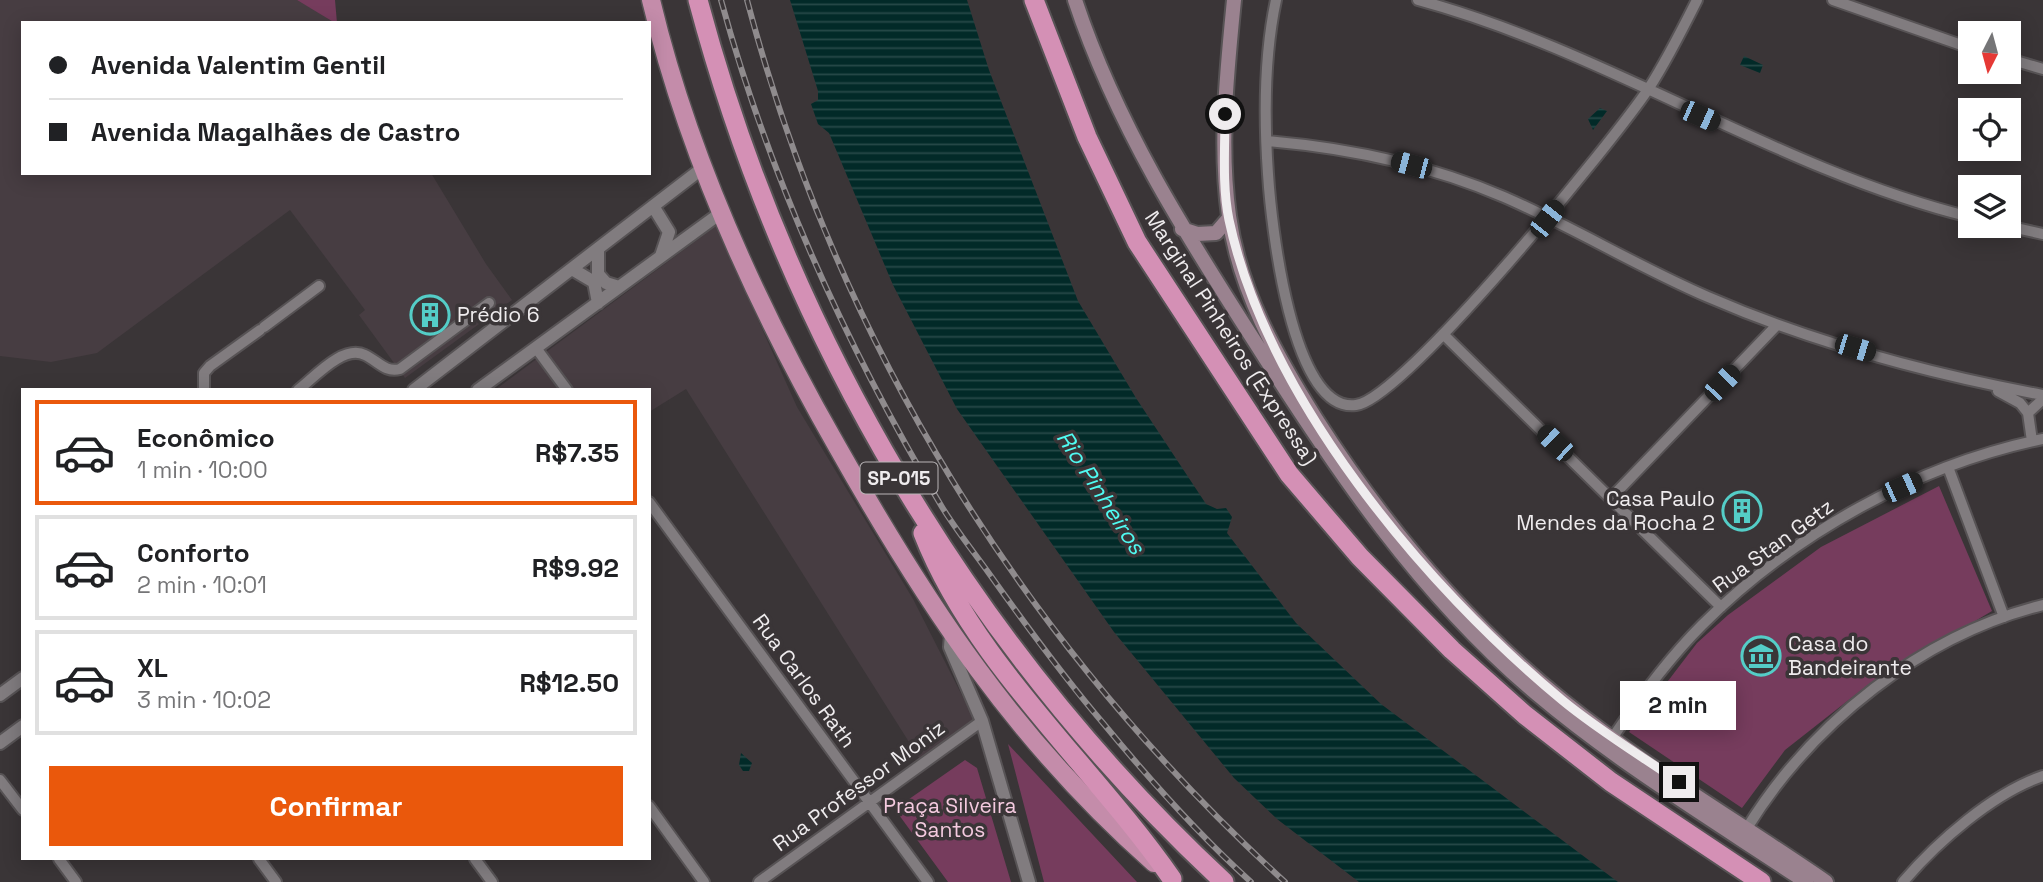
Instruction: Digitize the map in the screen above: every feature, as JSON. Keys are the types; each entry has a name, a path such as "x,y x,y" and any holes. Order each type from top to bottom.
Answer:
{"highway":[{"path":"652,0 704,167 722,212 793,370 873,511 951,634 1041,752 1097,813 1173,881"},
{"name":"SP-015","path":"698,0 730,103 793,274 817,326 912,502 1001,631 1062,706 1141,799 1224,882"},
{"name":"Marginal Pinheiros (Expressa)","path":"1034,0 1087,137 1137,242 1289,474 1360,557 1452,649 1525,715 1611,782 1761,882"},
{"path":"912,502 929,549 954,594 1002,666 1045,723 1132,822 1173,881"}],"main road":[{"path":"1075,0 1140,155 1182,229 1316,439 1369,514 1453,613 1537,694 1661,786 1807,882"},
{"path":"1234,0 1225,114 1229,218 1246,282 1272,344 1321,426 1374,505 1436,579 1513,657 1564,702 1826,882"},
{"path":"1182,229 1197,234 1216,233 1229,218"}],"street":[{"path":"1276,0 1267,68 1274,234 1286,296 1303,355 1324,395 1344,406 1370,401 1443,334 1547,219 1648,90 1697,0"},
{"path":"1418,0 1518,31 1779,152 1921,205 1958,214"},
{"path":"1833,0 1958,44"},
{"path":"2021,63 2043,69"},
{"path":"1268,141 1363,152 1435,172 1504,197 1634,264 1777,325 1986,385 2043,397"},
{"path":"417,388 704,167"},
{"path":"653,206 668,232 661,256"},
{"path":"481,388 722,212"},
{"path":"2021,229 2043,234"},
{"path":"598,249 598,274 606,283 619,287"},
{"path":"572,269 594,282 598,303"},
{"path":"204,388 204,373 210,366 318,286"},
{"path":"301,388 347,355 363,353 385,369 400,369 489,303"},
{"path":"1611,498 1777,325"},
{"path":"1443,334 1721,607"},
{"path":"536,348 566,388"},
{"path":"1986,385 2016,399 2028,413 2038,440"},
{"path":"2028,413 2043,397"},
{"name":"Rua Stan Getz","path":"1613,737 1664,667 1721,607 1821,531 1902,487 1948,467 2038,440"},
{"path":"1948,467 2004,617"},
{"name":"Rua Carlos Rath","path":"651,505 928,882"},
{"path":"1747,828 1767,795 1803,751 1864,696 1936,650 2004,617 2043,606"},
{"path":"951,634 950,647 982,721 1029,882"},
{"path":"0,695 21,679"},
{"name":"Rua Professor Moniz","path":"759,882 982,721"},
{"path":"0,743 21,727"},
{"path":"1903,882 1959,828 2005,796 2043,776"},
{"path":"0,780 21,807"},
{"path":"651,809 704,882"},
{"path":"60,860 76,882"},
{"path":"260,860 276,882"},
{"path":"476,860 492,882"}],"shaded area":[{"path":"0,0 297,0 311,8 332,21 21,21 21,175 432,175 486,264 512,300 405,378 359,315 365,310 290,210 97,353 51,362 0,356"},
{"path":"716,226 797,407 913,599 975,721 921,761 686,389 651,411 651,388 498,388"}],"green space":[{"path":"297,0 335,0 337,21 332,21"},
{"path":"1939,486 1992,611 1869,684 1785,750 1742,808 1629,732 1697,643 1728,615 1821,547"},
{"name":"Praça Silveira Santos","path":"1008,744 1137,882 1044,882"},
{"name":"Praça Silveira Santos","path":"965,760 977,768 1011,882 948,882 899,815 902,804"}],"water":[{"name":"Rio Pinheiros","path":"790,0 967,0 989,70 1078,301 1136,398 1206,504 1217,509 1226,508 1232,517 1227,533 1296,623 1381,704 1618,882 1359,882 1277,819 1234,778 1114,632 957,409 893,285 829,133 818,124 811,104 818,100 818,91"},
{"path":"1744,56 1763,65 1760,73 1740,65"},
{"path":"1600,108 1607,111 1593,130 1588,119"},
{"path":"741,753 752,763 749,771 743,771 739,765"}],"railway":[{"path":"721,0 763,132 814,261 874,386 942,507 1058,668 1088,705 1174,805 1251,882"},
{"path":"747,0 785,127 833,249 888,367 952,480 1024,588 1103,691 1190,789 1285,882"}],"place":[{"name":"Prédio 6","path":"430,315"},
{"name":"Casa Paulo Mendes da Rocha 2","path":"1742,511"},
{"name":"Casa do Bandeirante","path":"1761,656"}],"route":[{"path":"1225,114 1229,218 1246,282 1272,344 1333,445 1374,505 1466,612 1564,702 1679,782"}]}
